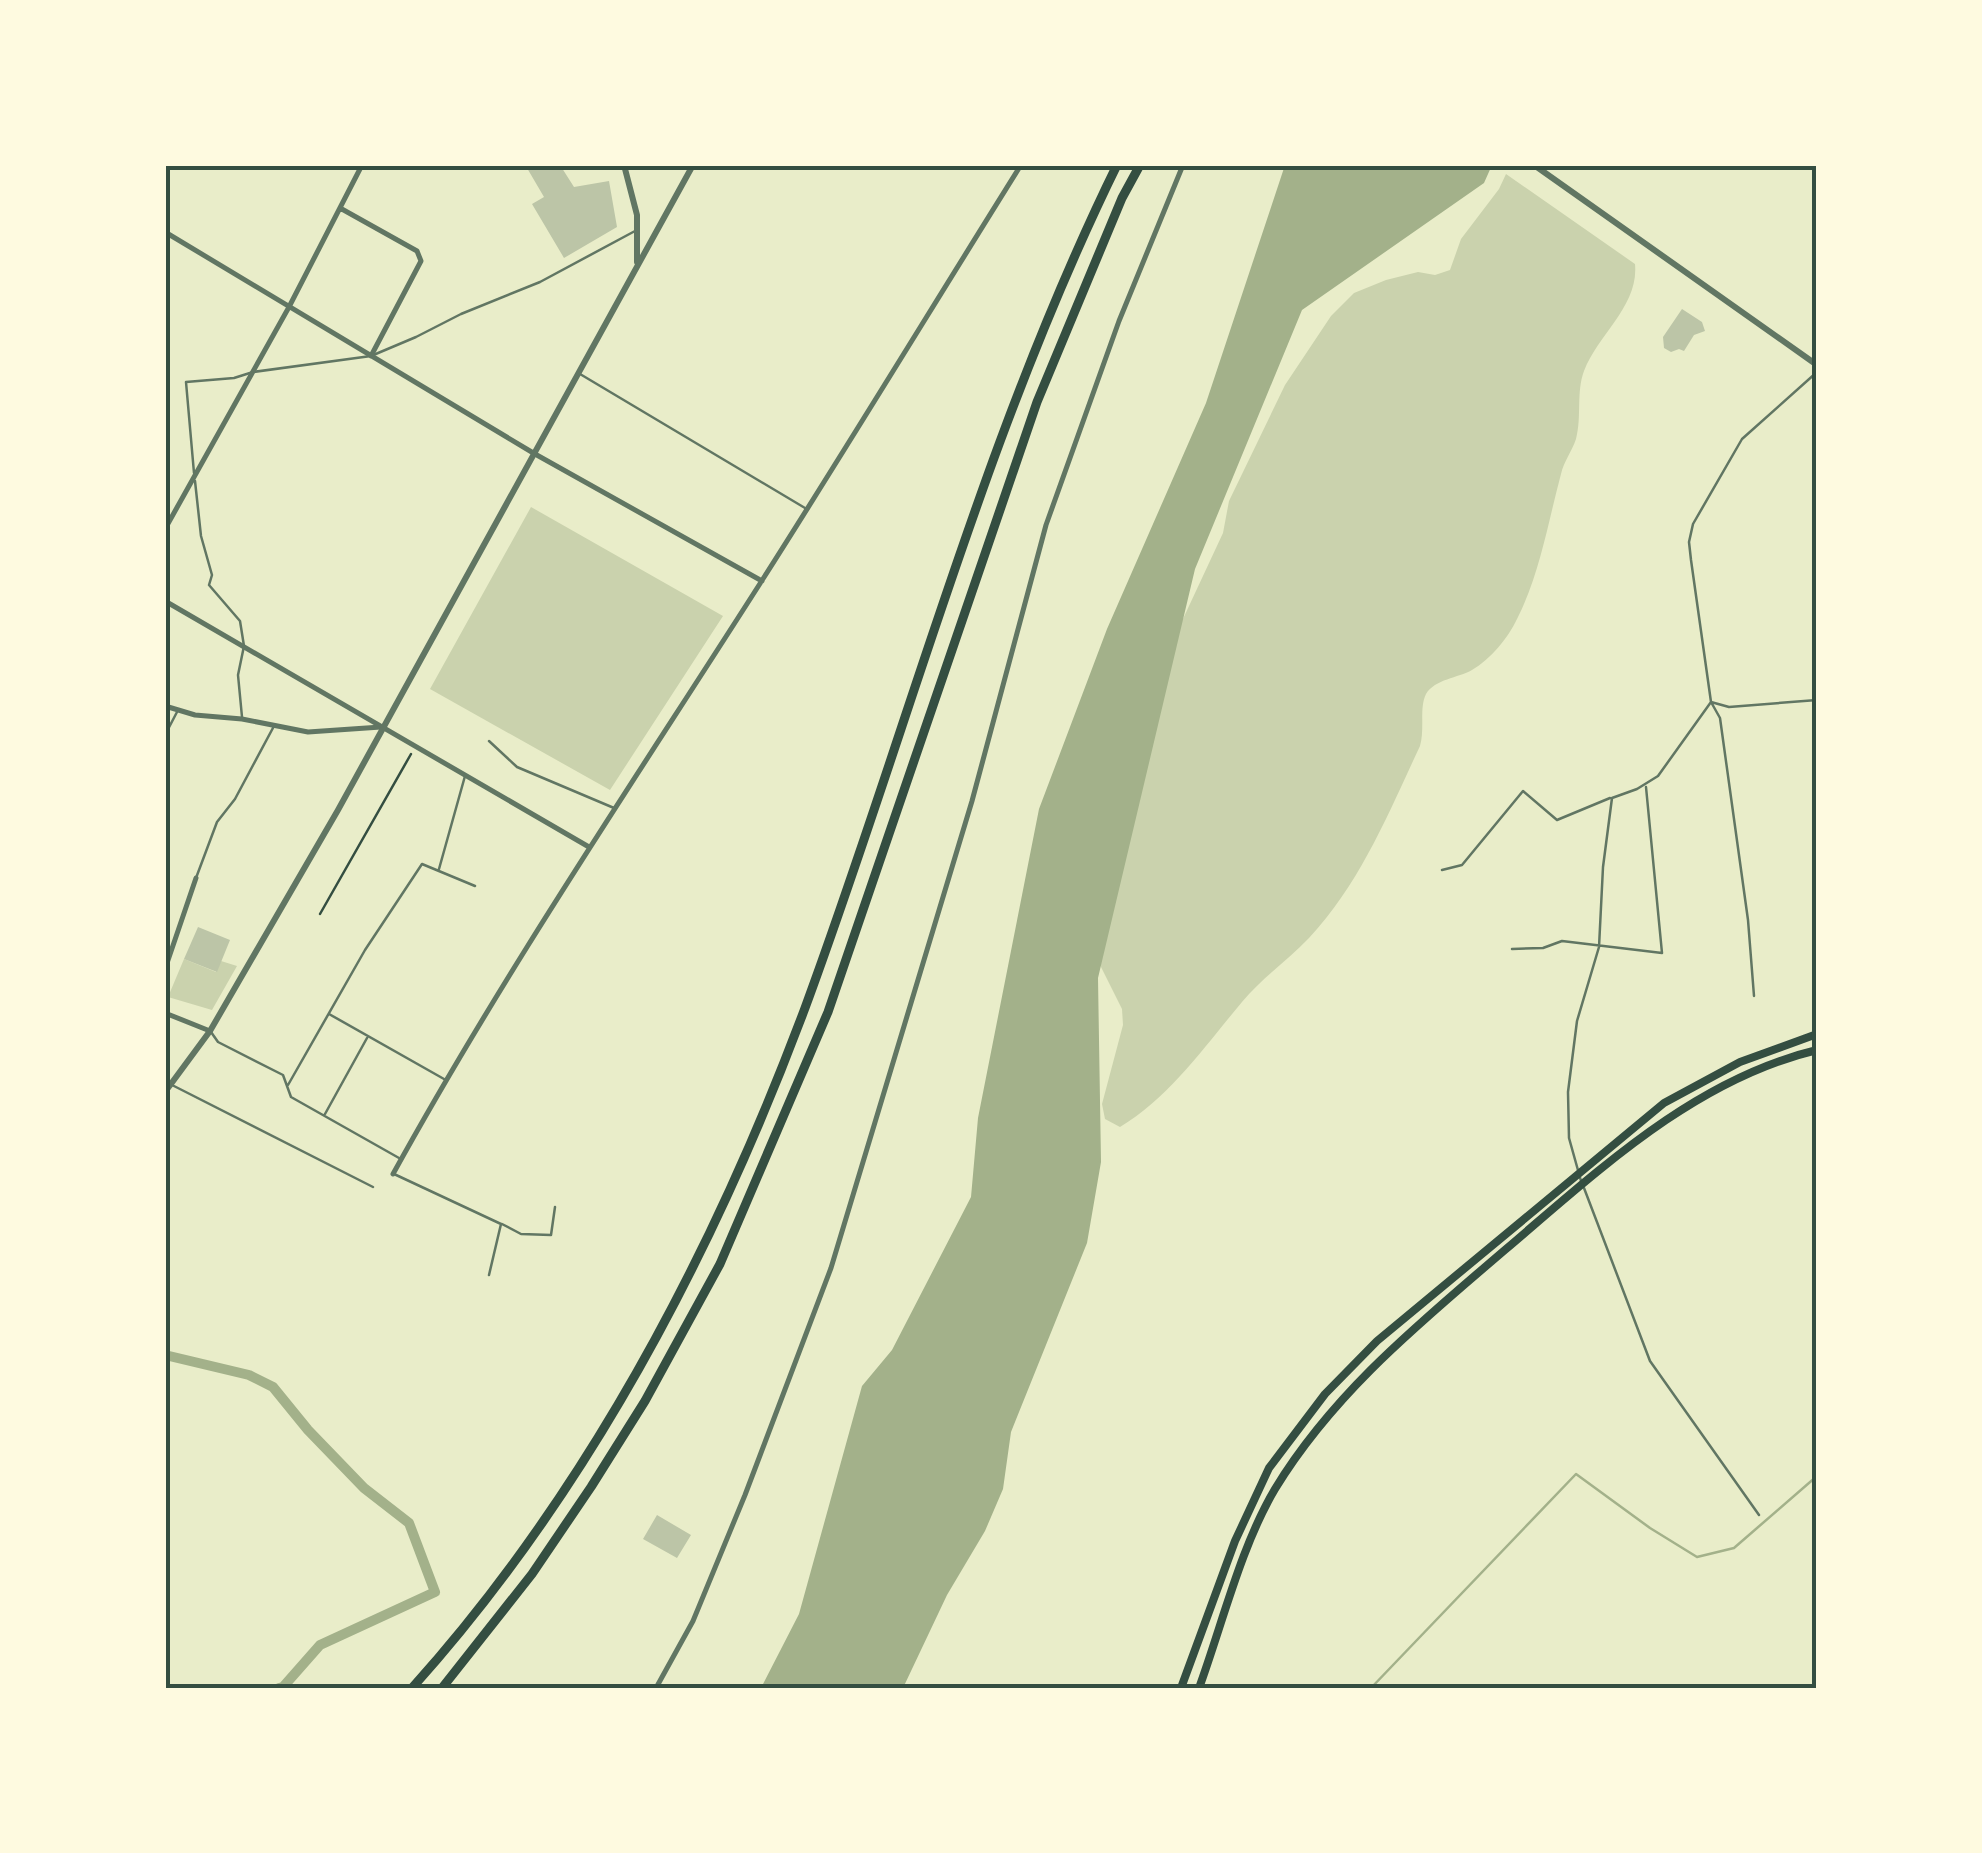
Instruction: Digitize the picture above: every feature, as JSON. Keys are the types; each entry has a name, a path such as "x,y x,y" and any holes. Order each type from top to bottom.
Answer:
{"highway":[{"path":"412,1688 520,1553 594,1444 647,1355 709,1236 810,993 994,450 1116,165"},
{"path":"442,1688 532,1574 592,1486 682,1338 720,1264 828,1012 1038,402 1101,247 1140,165"}],"main road":[{"path":"1181,1688 1235,1540 1270,1468 1325,1394 1377,1341 1578,1171 1664,1104 1740,1062 1817,1034"},
{"path":"1199,1688 1273,1492 1304,1446 1363,1376 1424,1319 1668,1117 1735,1078 1817,1050"}],"street":[{"path":"165,529 289,307 362,165"},
{"path":"624,165 638,229 637,268"},
{"path":"168,1088 210,1031 384,726 693,165"},
{"path":"393,1174 445,1080 614,808 762,581 1022,165"},
{"path":"656,1688 693,1621 832,1268 972,801 1046,525 1119,321 1183,165"},
{"path":"1534,165 1817,369"},
{"path":"340,208 418,251 421,261 370,356"},
{"path":"165,232 535,454 762,581"},
{"path":"165,601 590,847"},
{"path":"165,706 329,732 384,726"},
{"path":"165,969 196,878"},
{"path":"165,1013 210,1031"}],"lane":[{"path":"242,718 238,675 244,646 240,620 209,585 212,575 201,536 186,382 370,356 540,282 638,229"},
{"path":"1754,996 1748,920 1720,718 1711,702 1689,542 1693,524 1742,439 1817,369"},
{"path":"578,372 806,509"},
{"path":"1711,702 1730,706 1817,700"},
{"path":"1442,870 1462,865 1523,791 1557,820 1646,785 1669,762 1711,702"},
{"path":"165,735 178,711"},
{"path":"196,878 217,822 235,800 275,725"},
{"path":"489,741 517,768 614,808"},
{"path":"438,871 465,774"},
{"path":"1512,949 1544,948 1562,941 1662,953 1646,785"},
{"path":"1612,798 1599,948 1578,1021 1568,1092 1569,1138 1582,1185 1650,1362 1759,1515"},
{"path":"288,1085 326,1013 422,864 475,886"},
{"path":"326,1013 445,1080"},
{"path":"210,1031 218,1042 283,1075 290,1097 401,1159"},
{"path":"324,1116 368,1036"},
{"path":"168,1088 374,1187"},
{"path":"393,1174 521,1234 551,1235 555,1207"},
{"path":"489,1275 501,1224"}],"path":[{"path":"320,914 416,745"}],"shaded area":[{"path":"1285,165 1492,165 1484,183 1302,310 1195,569 1098,978 1101,1162 1087,1243 1011,1432 1003,1489 985,1531 947,1595 903,1688 761,1688 799,1614 862,1386 892,1350 971,1197 978,1118 1039,809 1107,629 1206,403"},
{"path":"1506,174 1635,264 1631,293 1584,371 1576,439 1562,469 1525,602 1509,633 1486,660 1435,685 1426,694 1420,746 1344,894 1301,946 1250,993 1171,1086 1120,1127 1105,1119 1102,1104 1123,1025 1122,1009 1101,967 1098,937 1182,621 1223,533 1229,501 1285,385 1331,316 1354,293 1386,280 1450,270 1461,239"},
{"path":"531,507 723,616 610,790 430,689"},
{"path":"184,959 216,972 221,961 237,966 212,1010 168,997"}],"building":[{"path":"560,165 574,187 609,181 617,227 564,258 532,204 544,197 527,168"},
{"path":"1682,309 1702,322 1705,331 1694,335 1684,351 1671,352 1664,348 1663,337"},
{"path":"198,927 230,940 217,972 184,959"},
{"path":"657,1515 691,1535 677,1558 643,1539"}],"waterway":[{"path":"165,1355 249,1375 273,1387 364,1488 409,1523 435,1592 320,1645 279,1688"},
{"path":"1371,1688 1576,1474 1697,1557 1734,1548 1817,1476"}]}
